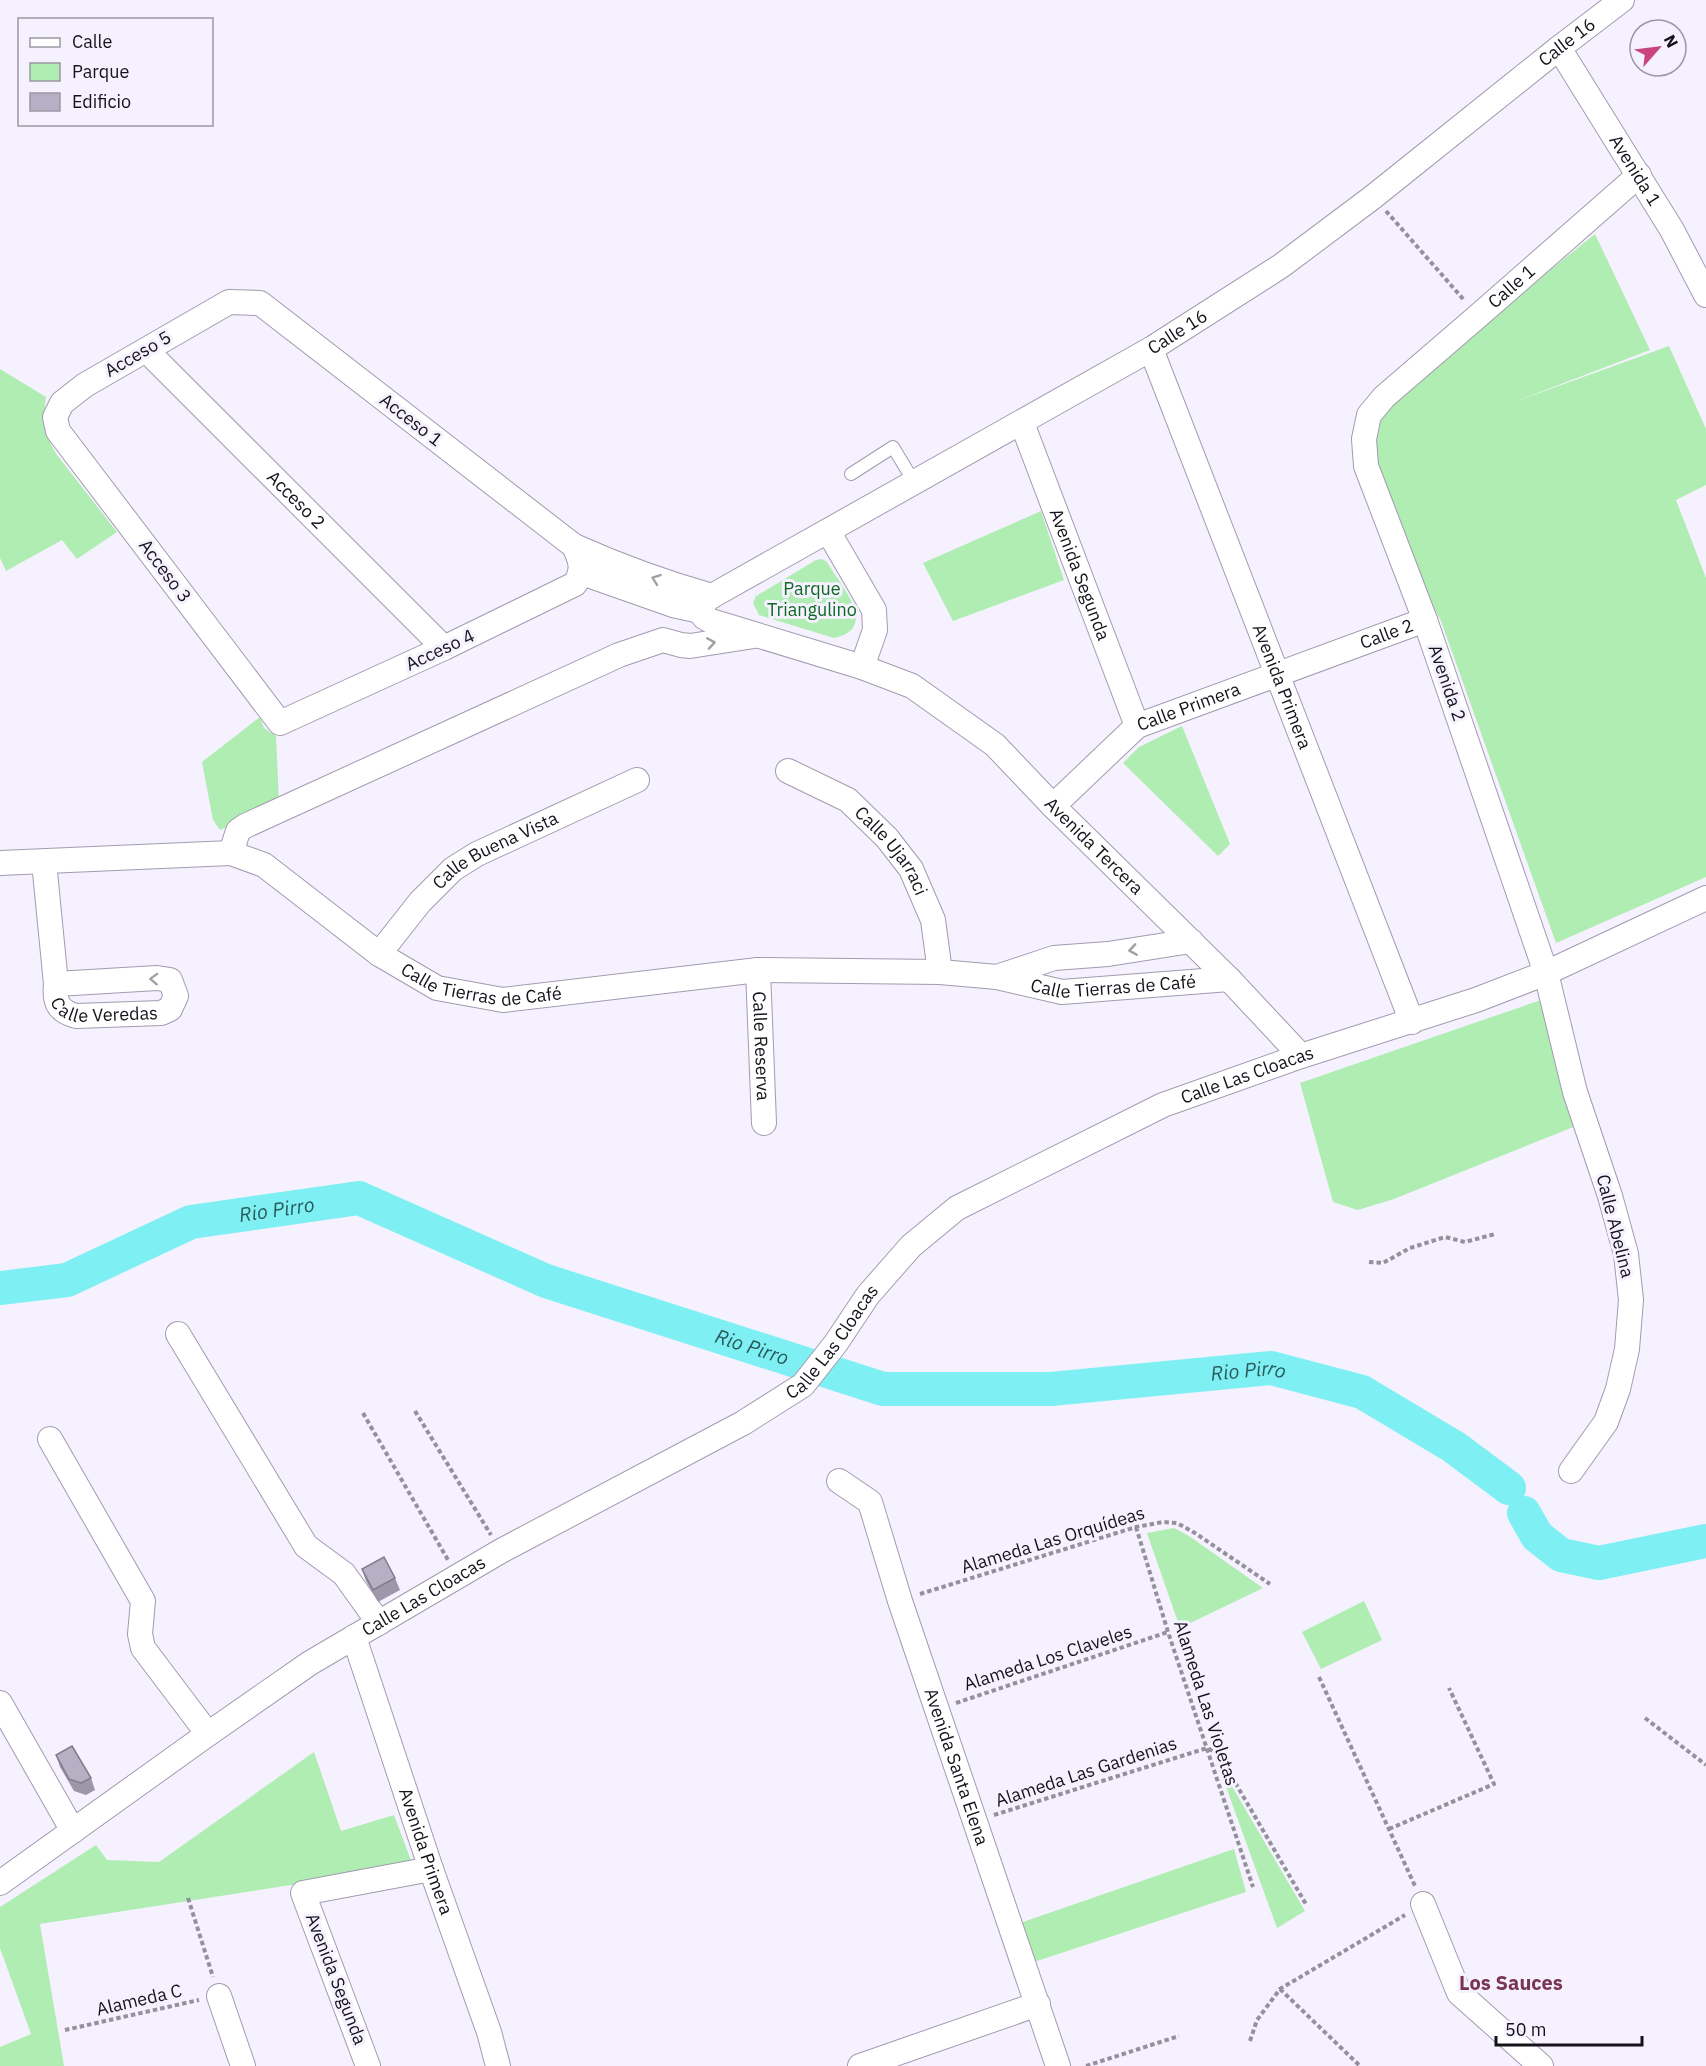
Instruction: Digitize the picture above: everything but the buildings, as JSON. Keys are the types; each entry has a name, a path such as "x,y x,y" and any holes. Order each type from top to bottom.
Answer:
{"street":[{"name":"Calle 16","path":"663,640 678,622 706,604 828,531 1151,349 1281,266 1374,197 1622,0"},
{"name":"Avenida 1","path":"1559,48 1639,175 1706,295"},
{"name":"Calle 1","path":"1384,397 1639,175"},
{"name":"Acceso 5","path":"55,417 62,403 85,385 230,302"},
{"name":"Acceso 1","path":"230,302 260,303 579,560 619,566 706,604"},
{"name":"Avenida Primera","path":"1151,349 1412,1022"},
{"name":"Acceso 2","path":"146,350 444,648"},
{"name":"Avenida 2","path":"1384,397 1369,415 1364,439 1366,466 1425,621 1546,973"},
{"name":"Acceso 3","path":"55,417 58,431 280,723"},
{"name":"Avenida Segunda","path":"1022,423 1137,726"},
{"path":"828,531 874,610 875,630 862,668"},
{"name":"Acceso 4","path":"280,723 444,648 575,584 579,560"},
{"name":"Avenida Tercera","path":"706,604 704,617 711,621 862,668 912,687 994,745 1229,979 1301,1056"},
{"name":"Calle 2","path":"1348,649 1425,621"},
{"path":"231,853 238,831 245,826 619,655 663,640 690,646 761,635"},
{"name":"Calle Primera","path":"1053,806 1137,726 1348,649"},
{"name":"Calle Ujarraci","path":"788,771 848,800 887,838 911,869 933,920 940,972"},
{"name":"Calle Buena Vista","path":"379,954 420,902 453,869 477,854 637,780"},
{"name":"Calle Tierras de Café","path":"0,863 231,853 264,865 379,954 437,988 503,1000 758,970 940,972 998,976 1062,992 1229,979"},
{"name":"Calle Veredas","path":"44,862 56,984"},
{"name":"Calle Las Cloacas","path":"0,1883 310,1663 501,1551 743,1423 803,1385 836,1343 868,1295 911,1246 957,1208 1163,1105 1301,1056 1476,1000 1546,973 1706,898"},
{"name":"Calle Tierras de Café","path":"998,976 1054,958 1108,954 1191,941"},
{"name":"Calle Reserva","path":"758,970 764,1123"},
{"name":"Calle Abelina","path":"1546,973 1575,1092 1610,1196 1626,1254 1631,1300 1628,1349 1618,1389 1606,1422 1570,1471"},
{"path":"178,1334 306,1546 344,1574 379,1623"},
{"path":"50,1439 143,1601 140,1634 143,1647 208,1734"},
{"name":"Avenida Santa Elena","path":"839,1481 870,1502 936,1710 1058,2066"},
{"name":"Avenida Primera","path":"354,1638 431,1869 489,2032 498,2066"},
{"path":"0,1703 73,1831"},
{"name":"Avenida Segunda","path":"368,2066 303,1893 431,1869"},
{"path":"1423,1904 1459,1993 1541,2066"},
{"path":"219,1995 243,2066"},
{"path":"860,2066 1038,2004"}],"lane":[{"path":"851,474 893,447 914,482"}],"path":[{"path":"1374,197 1478,316"},
{"path":"1369,1262 1383,1263 1410,1248 1446,1237 1465,1242 1495,1234"},
{"path":"415,1411 501,1551"},
{"path":"363,1413 457,1576"},
{"name":"Alameda Las Orquídeas","path":"900,1601 1136,1527 1163,1522 1177,1523 1195,1533 1270,1584"},
{"name":"Alameda Las Violetas","path":"1136,1527 1168,1632 1253,1887"},
{"name":"Alameda Los Claveles","path":"936,1710 1168,1632"},
{"path":"1250,2041 1257,2020 1280,1989 1423,1904 1319,1677"},
{"path":"1389,1829 1494,1784 1449,1689"},
{"path":"1645,1718 1706,1765"},
{"path":"1207,1748 1218,1754 1307,1906"},
{"name":"Alameda Las Gardenias","path":"974,1822 1207,1748"},
{"path":"188,1898 219,1995"},
{"path":"1280,1989 1360,2066"},
{"name":"Alameda C","path":"65,2030 219,1995"},
{"path":"1086,2066 1179,2036"}],"green space":[{"path":"1595,234 1650,350 1509,404 1669,346 1706,429 1706,485 1676,500 1706,578 1706,877 1556,943 1441,621 1409,560 1374,466 1377,428 1391,402 1454,353"},
{"path":"0,369 46,397 45,414 49,441 57,455 117,532 77,559 62,540 6,571 0,558"},
{"path":"1041,511 1064,580 953,621 923,563"},
{"name":"Parque Triangulino","path":"822,559 827,562 853,605 856,616 854,625 847,633 834,638 759,615 753,603 756,596 816,560"},
{"path":"260,717 264,728 276,736 279,803 220,830 213,820 202,762"},
{"path":"1182,726 1230,844 1218,856 1123,763 1139,747"},
{"path":"1541,1000 1576,1126 1394,1199 1358,1210 1333,1202 1300,1083"},
{"path":"1174,1528 1263,1588 1180,1628 1147,1533"},
{"path":"1364,1601 1382,1640 1321,1669 1302,1632"},
{"path":"314,1752 341,1831 394,1815 413,1866 40,1924 64,2066 0,2066 0,2047 31,2034 0,1948 0,1907 96,1845 107,1860 159,1862"},
{"path":"1216,1759 1305,1911 1277,1928"},
{"path":"1234,1849 1246,1892 1034,1962 1020,1923"}],"waterway":[{"name":"Rio Pirro","path":"0,1288 67,1280 191,1222 359,1198 546,1281 883,1389 1051,1389 1271,1368 1362,1392 1454,1447 1509,1488"},
{"name":"Rio Pirro","path":"1524,1513 1537,1536 1561,1555 1599,1563 1706,1541"}],"district":[{"name":"Los Sauces","path":"1511,1983"}]}
